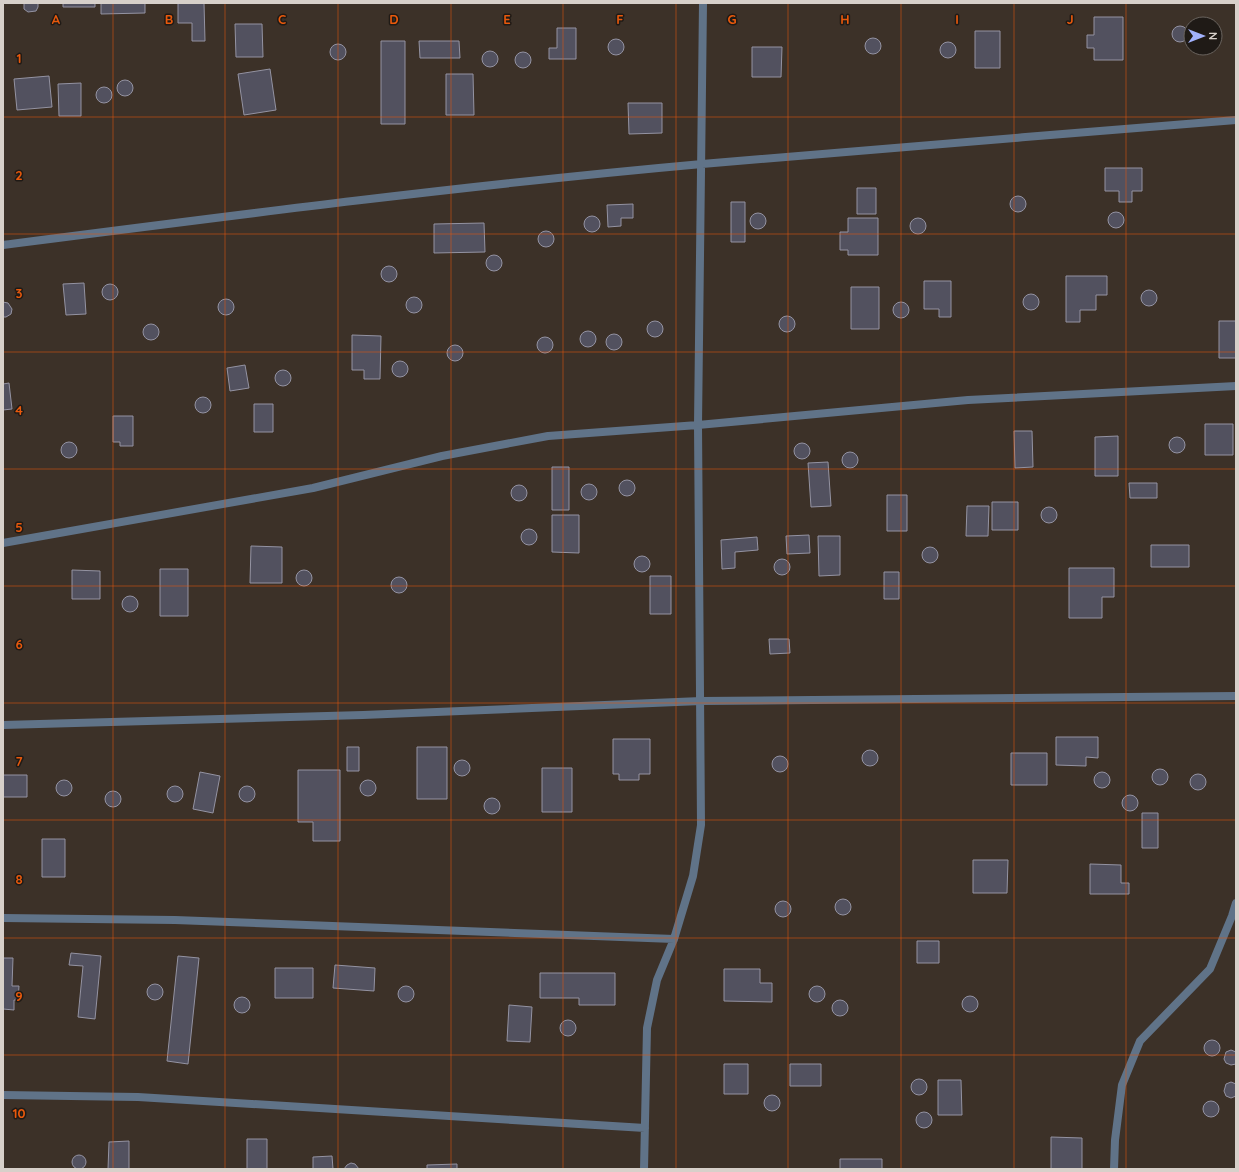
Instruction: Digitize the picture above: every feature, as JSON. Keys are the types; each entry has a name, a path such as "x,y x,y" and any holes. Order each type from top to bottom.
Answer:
{"street":[{"path":"644,1169 647,1028 656,980 674,938 693,876 701,825 698,425 704,3"},
{"path":"3,245 254,212 701,164 1236,120"},
{"path":"3,543 313,488 442,456 548,436 698,425 968,400 1236,386"},
{"path":"3,725 355,715 701,701 1236,696"},
{"path":"1114,1169 1115,1140 1122,1085 1140,1041 1210,969 1236,904"},
{"path":"3,918 176,920 674,938"},
{"path":"3,1095 138,1097 645,1128"}],"building":[{"path":"24,3 38,3 38,7 36,11 28,12 24,9"},
{"path":"63,3 95,3 95,7 63,7"},
{"path":"101,3 145,3 145,13 101,14"},
{"path":"178,3 204,3 205,41 192,41 192,23 178,23"},
{"path":"1094,17 1123,17 1123,60 1094,60 1094,48 1087,48 1087,35 1094,35"},
{"path":"235,24 262,24 263,57 236,57"},
{"path":"1177,27 1183,27 1183,41 1180,42 1173,37 1172,34"},
{"path":"557,28 576,28 576,59 549,59 549,48 557,48"},
{"path":"975,31 1000,31 1000,68 975,68"},
{"path":"873,38 880,43 881,46 876,53 873,54 866,49 865,46 870,39"},
{"path":"616,39 623,44 624,47 619,54 616,55 609,50 608,47 613,40"},
{"path":"381,41 405,41 405,124 381,124"},
{"path":"419,41 459,41 460,58 420,58"},
{"path":"948,42 955,47 956,50 951,57 948,58 941,53 940,50 945,43"},
{"path":"338,44 345,49 346,52 341,59 338,60 331,55 330,52 335,45"},
{"path":"752,47 782,47 781,77 752,77"},
{"path":"490,51 497,56 498,59 493,66 490,67 483,62 482,59 487,52"},
{"path":"523,52 530,57 531,60 526,67 523,68 516,63 515,60 520,53"},
{"path":"270,69 276,110 244,115 238,74"},
{"path":"446,74 473,74 474,115 446,115"},
{"path":"49,76 52,107 17,110 14,79"},
{"path":"125,80 132,85 133,88 128,95 125,96 118,91 117,88 122,81"},
{"path":"81,83 81,116 59,116 58,84"},
{"path":"104,87 111,92 112,95 107,102 104,103 97,98 96,95 101,88"},
{"path":"628,103 662,103 662,133 629,134"},
{"path":"1105,168 1142,168 1142,191 1132,191 1132,202 1119,202 1119,191 1105,191"},
{"path":"857,188 876,188 876,214 857,214"},
{"path":"1018,196 1025,201 1026,204 1021,211 1018,212 1011,207 1010,204 1015,197"},
{"path":"731,202 745,202 745,242 731,242"},
{"path":"633,204 633,218 621,218 621,226 608,227 607,205"},
{"path":"1116,212 1123,217 1124,220 1119,227 1116,228 1109,223 1108,220 1113,213"},
{"path":"758,213 765,218 766,221 761,228 758,229 751,224 750,221 755,214"},
{"path":"592,216 599,221 600,224 595,231 592,232 585,227 584,224 589,217"},
{"path":"848,218 878,218 878,255 848,255 848,250 840,250 840,232 848,232"},
{"path":"918,218 925,223 926,226 921,233 918,234 911,229 910,226 915,219"},
{"path":"484,223 485,252 434,253 434,224"},
{"path":"546,231 553,236 554,239 549,246 546,247 539,242 538,239 543,232"},
{"path":"494,255 501,260 502,263 497,270 494,271 487,266 486,263 491,256"},
{"path":"389,266 396,271 397,274 392,281 389,282 382,277 381,274 386,267"},
{"path":"1066,276 1107,276 1107,295 1096,295 1096,310 1080,310 1080,322 1066,322"},
{"path":"924,281 951,281 951,317 939,317 939,309 924,309"},
{"path":"84,283 86,314 66,315 63,284"},
{"path":"110,284 117,289 118,292 113,299 110,300 103,295 102,292 107,285"},
{"path":"851,287 879,287 879,329 851,329"},
{"path":"1149,290 1156,295 1157,298 1152,305 1149,306 1142,301 1141,298 1146,291"},
{"path":"1031,294 1038,299 1039,302 1034,309 1031,310 1024,305 1023,302 1028,295"},
{"path":"414,297 421,302 422,305 417,312 414,313 407,308 406,305 411,298"},
{"path":"226,299 233,304 234,307 229,314 226,315 219,310 218,307 223,300"},
{"path":"3,302 8,303 12,309 11,314 6,317 3,317"},
{"path":"901,302 908,307 909,310 904,317 901,318 894,313 893,310 898,303"},
{"path":"787,316 794,321 795,324 790,331 787,332 780,327 779,324 784,317"},
{"path":"655,321 662,326 663,329 658,336 655,337 648,332 647,329 652,322"},
{"path":"1219,321 1236,321 1236,358 1219,358"},
{"path":"151,324 158,329 159,332 154,339 151,340 144,335 143,332 148,325"},
{"path":"588,331 595,336 596,339 591,346 588,347 581,342 580,339 585,332"},
{"path":"614,334 621,339 622,342 617,349 614,350 607,345 606,342 611,335"},
{"path":"352,335 381,336 380,379 364,379 364,370 352,370"},
{"path":"545,337 552,342 553,345 548,352 545,353 538,348 537,345 542,338"},
{"path":"455,345 462,350 463,353 458,360 455,361 448,356 447,353 452,346"},
{"path":"400,361 407,366 408,369 403,376 400,377 393,372 392,369 397,362"},
{"path":"245,365 249,388 230,391 227,368"},
{"path":"283,370 290,375 291,378 286,385 283,386 276,381 275,378 280,371"},
{"path":"9,383 12,409 3,410 3,384"},
{"path":"203,397 210,402 211,405 206,412 203,413 196,408 195,405 200,398"},
{"path":"254,404 273,404 273,432 254,432"},
{"path":"113,416 133,416 133,446 120,446 120,442 113,442"},
{"path":"1205,424 1233,424 1233,455 1205,455"},
{"path":"1014,431 1032,431 1033,467 1015,468"},
{"path":"1118,436 1118,476 1095,476 1095,437"},
{"path":"1177,437 1184,442 1185,445 1180,452 1177,453 1170,448 1169,445 1174,438"},
{"path":"69,442 76,447 77,450 72,457 69,458 62,453 61,450 66,443"},
{"path":"802,443 809,448 810,451 805,458 802,459 795,454 794,451 799,444"},
{"path":"850,452 857,457 858,460 853,467 850,468 843,463 842,460 847,453"},
{"path":"828,462 831,506 811,507 808,463"},
{"path":"552,467 569,467 569,510 552,510"},
{"path":"627,480 634,485 635,488 630,495 627,496 620,491 619,488 624,481"},
{"path":"1129,483 1157,483 1157,498 1130,498"},
{"path":"589,484 596,489 597,492 592,499 589,500 582,495 581,492 586,485"},
{"path":"519,485 526,490 527,493 522,500 519,501 512,496 511,493 516,486"},
{"path":"887,495 907,495 907,531 887,531"},
{"path":"992,502 1018,502 1018,530 992,530"},
{"path":"967,506 989,506 988,536 966,536"},
{"path":"1049,507 1056,512 1057,515 1052,522 1049,523 1042,518 1041,515 1046,508"},
{"path":"552,515 579,515 579,553 552,552"},
{"path":"529,529 536,534 537,537 532,544 529,545 522,540 521,537 526,530"},
{"path":"809,535 810,553 787,554 786,536"},
{"path":"818,536 840,536 840,575 819,576"},
{"path":"757,537 758,550 735,552 735,568 722,569 721,540"},
{"path":"1151,545 1189,545 1189,567 1151,567"},
{"path":"251,546 282,547 282,583 250,583"},
{"path":"930,547 937,552 938,555 933,562 930,563 923,558 922,555 927,548"},
{"path":"642,556 649,561 650,564 645,571 642,572 635,567 634,564 639,557"},
{"path":"782,559 789,564 790,567 785,574 782,575 775,570 774,567 779,560"},
{"path":"1069,568 1114,568 1114,597 1102,597 1102,618 1069,618"},
{"path":"160,569 188,569 188,616 160,616"},
{"path":"72,570 100,571 100,599 72,599"},
{"path":"304,570 311,575 312,578 307,585 304,586 297,581 296,578 301,571"},
{"path":"884,572 899,572 899,599 884,599"},
{"path":"650,576 671,576 671,614 650,614"},
{"path":"399,577 406,582 407,585 402,592 399,593 392,588 391,585 396,578"},
{"path":"130,596 137,601 138,604 133,611 130,612 123,607 122,604 127,597"},
{"path":"769,639 789,639 790,653 770,654"},
{"path":"1056,737 1098,737 1098,758 1086,757 1086,766 1056,765"},
{"path":"613,739 650,739 650,774 639,774 639,780 619,780 619,774 613,774"},
{"path":"347,747 359,747 359,771 347,771"},
{"path":"417,747 447,747 447,799 417,799"},
{"path":"870,750 877,755 878,758 873,765 870,766 863,761 862,758 867,751"},
{"path":"1011,753 1047,753 1047,785 1011,785"},
{"path":"780,756 787,761 788,764 783,771 780,772 773,767 772,764 777,757"},
{"path":"462,760 469,765 470,768 465,775 462,776 455,771 454,768 459,761"},
{"path":"542,768 572,768 572,812 542,812"},
{"path":"1160,769 1167,774 1168,777 1163,784 1160,785 1153,780 1152,777 1157,770"},
{"path":"298,770 340,770 340,841 313,841 313,822 298,822"},
{"path":"200,772 220,776 213,813 193,809"},
{"path":"1102,772 1109,777 1110,780 1105,787 1102,788 1095,783 1094,780 1099,773"},
{"path":"1198,774 1205,779 1206,782 1201,789 1198,790 1191,785 1190,782 1195,775"},
{"path":"3,775 27,775 27,797 3,797"},
{"path":"64,780 71,785 72,788 67,795 64,796 57,791 56,788 61,781"},
{"path":"368,780 375,785 376,788 371,795 368,796 361,791 360,788 365,781"},
{"path":"175,786 182,791 183,794 178,801 175,802 168,797 167,794 172,787"},
{"path":"247,786 254,791 255,794 250,801 247,802 240,797 239,794 244,787"},
{"path":"113,791 120,796 121,799 116,806 113,807 106,802 105,799 110,792"},
{"path":"1130,795 1137,800 1138,803 1133,810 1130,811 1123,806 1122,803 1127,796"},
{"path":"492,798 499,803 500,806 495,813 492,814 485,809 484,806 489,799"},
{"path":"1142,813 1158,813 1158,848 1142,848"},
{"path":"42,839 65,839 65,877 42,877"},
{"path":"973,860 1008,860 1007,893 973,893"},
{"path":"1090,864 1121,865 1121,883 1129,883 1129,894 1090,894"},
{"path":"843,899 850,904 851,907 846,914 843,915 836,910 835,907 840,900"},
{"path":"783,901 790,906 791,909 786,916 783,917 776,912 775,909 780,902"},
{"path":"917,941 939,941 939,963 917,963"},
{"path":"71,953 101,956 95,1019 78,1017 83,966 69,965"},
{"path":"178,956 199,958 188,1064 167,1061"},
{"path":"3,958 13,958 12,986 19,986 18,1000 14,1000 14,1010 3,1009"},
{"path":"335,965 375,968 374,991 333,988"},
{"path":"275,968 313,968 313,998 275,998"},
{"path":"724,969 760,969 760,983 772,983 772,1002 724,1001"},
{"path":"540,973 615,973 615,1005 579,1005 579,998 540,998"},
{"path":"155,984 162,989 163,992 158,999 155,1000 148,995 147,992 152,985"},
{"path":"406,986 413,991 414,994 409,1001 406,1002 399,997 398,994 403,987"},
{"path":"817,986 824,991 825,994 820,1001 817,1002 810,997 809,994 814,987"},
{"path":"970,996 977,1001 978,1004 973,1011 970,1012 963,1007 962,1004 967,997"},
{"path":"242,997 249,1002 250,1005 245,1012 242,1013 235,1008 234,1005 239,998"},
{"path":"840,1000 847,1005 848,1008 843,1015 840,1016 833,1011 832,1008 837,1001"},
{"path":"509,1005 532,1007 530,1042 507,1041"},
{"path":"568,1020 575,1025 576,1028 571,1035 568,1036 561,1031 560,1028 565,1021"},
{"path":"1212,1040 1219,1045 1220,1048 1215,1055 1212,1056 1205,1051 1204,1048 1209,1041"},
{"path":"1231,1050 1236,1052 1236,1064 1231,1065 1226,1063 1224,1059 1226,1052"},
{"path":"724,1064 748,1064 748,1094 724,1094"},
{"path":"790,1064 821,1064 821,1086 790,1086"},
{"path":"919,1079 926,1084 927,1087 922,1094 919,1095 912,1090 911,1087 916,1080"},
{"path":"938,1080 961,1080 962,1115 938,1115"},
{"path":"1231,1082 1236,1084 1236,1096 1231,1098 1226,1096 1224,1091 1226,1084"},
{"path":"772,1095 779,1100 780,1103 775,1110 772,1111 765,1106 764,1103 769,1096"},
{"path":"1211,1101 1218,1106 1219,1109 1214,1116 1211,1117 1204,1112 1203,1109 1208,1102"},
{"path":"924,1112 931,1117 932,1120 927,1127 924,1128 917,1123 916,1120 921,1113"},
{"path":"1051,1137 1082,1138 1082,1169 1051,1169"},
{"path":"247,1139 267,1139 267,1169 247,1169"},
{"path":"129,1141 129,1169 108,1169 109,1142"},
{"path":"76,1155 82,1155 86,1159 86,1165 82,1169 76,1169 72,1165 72,1159"},
{"path":"332,1156 333,1169 313,1169 313,1157"},
{"path":"840,1159 882,1159 882,1169 840,1169"},
{"path":"351,1163 355,1164 359,1169 344,1169"},
{"path":"457,1164 457,1169 427,1169 427,1165"}]}
